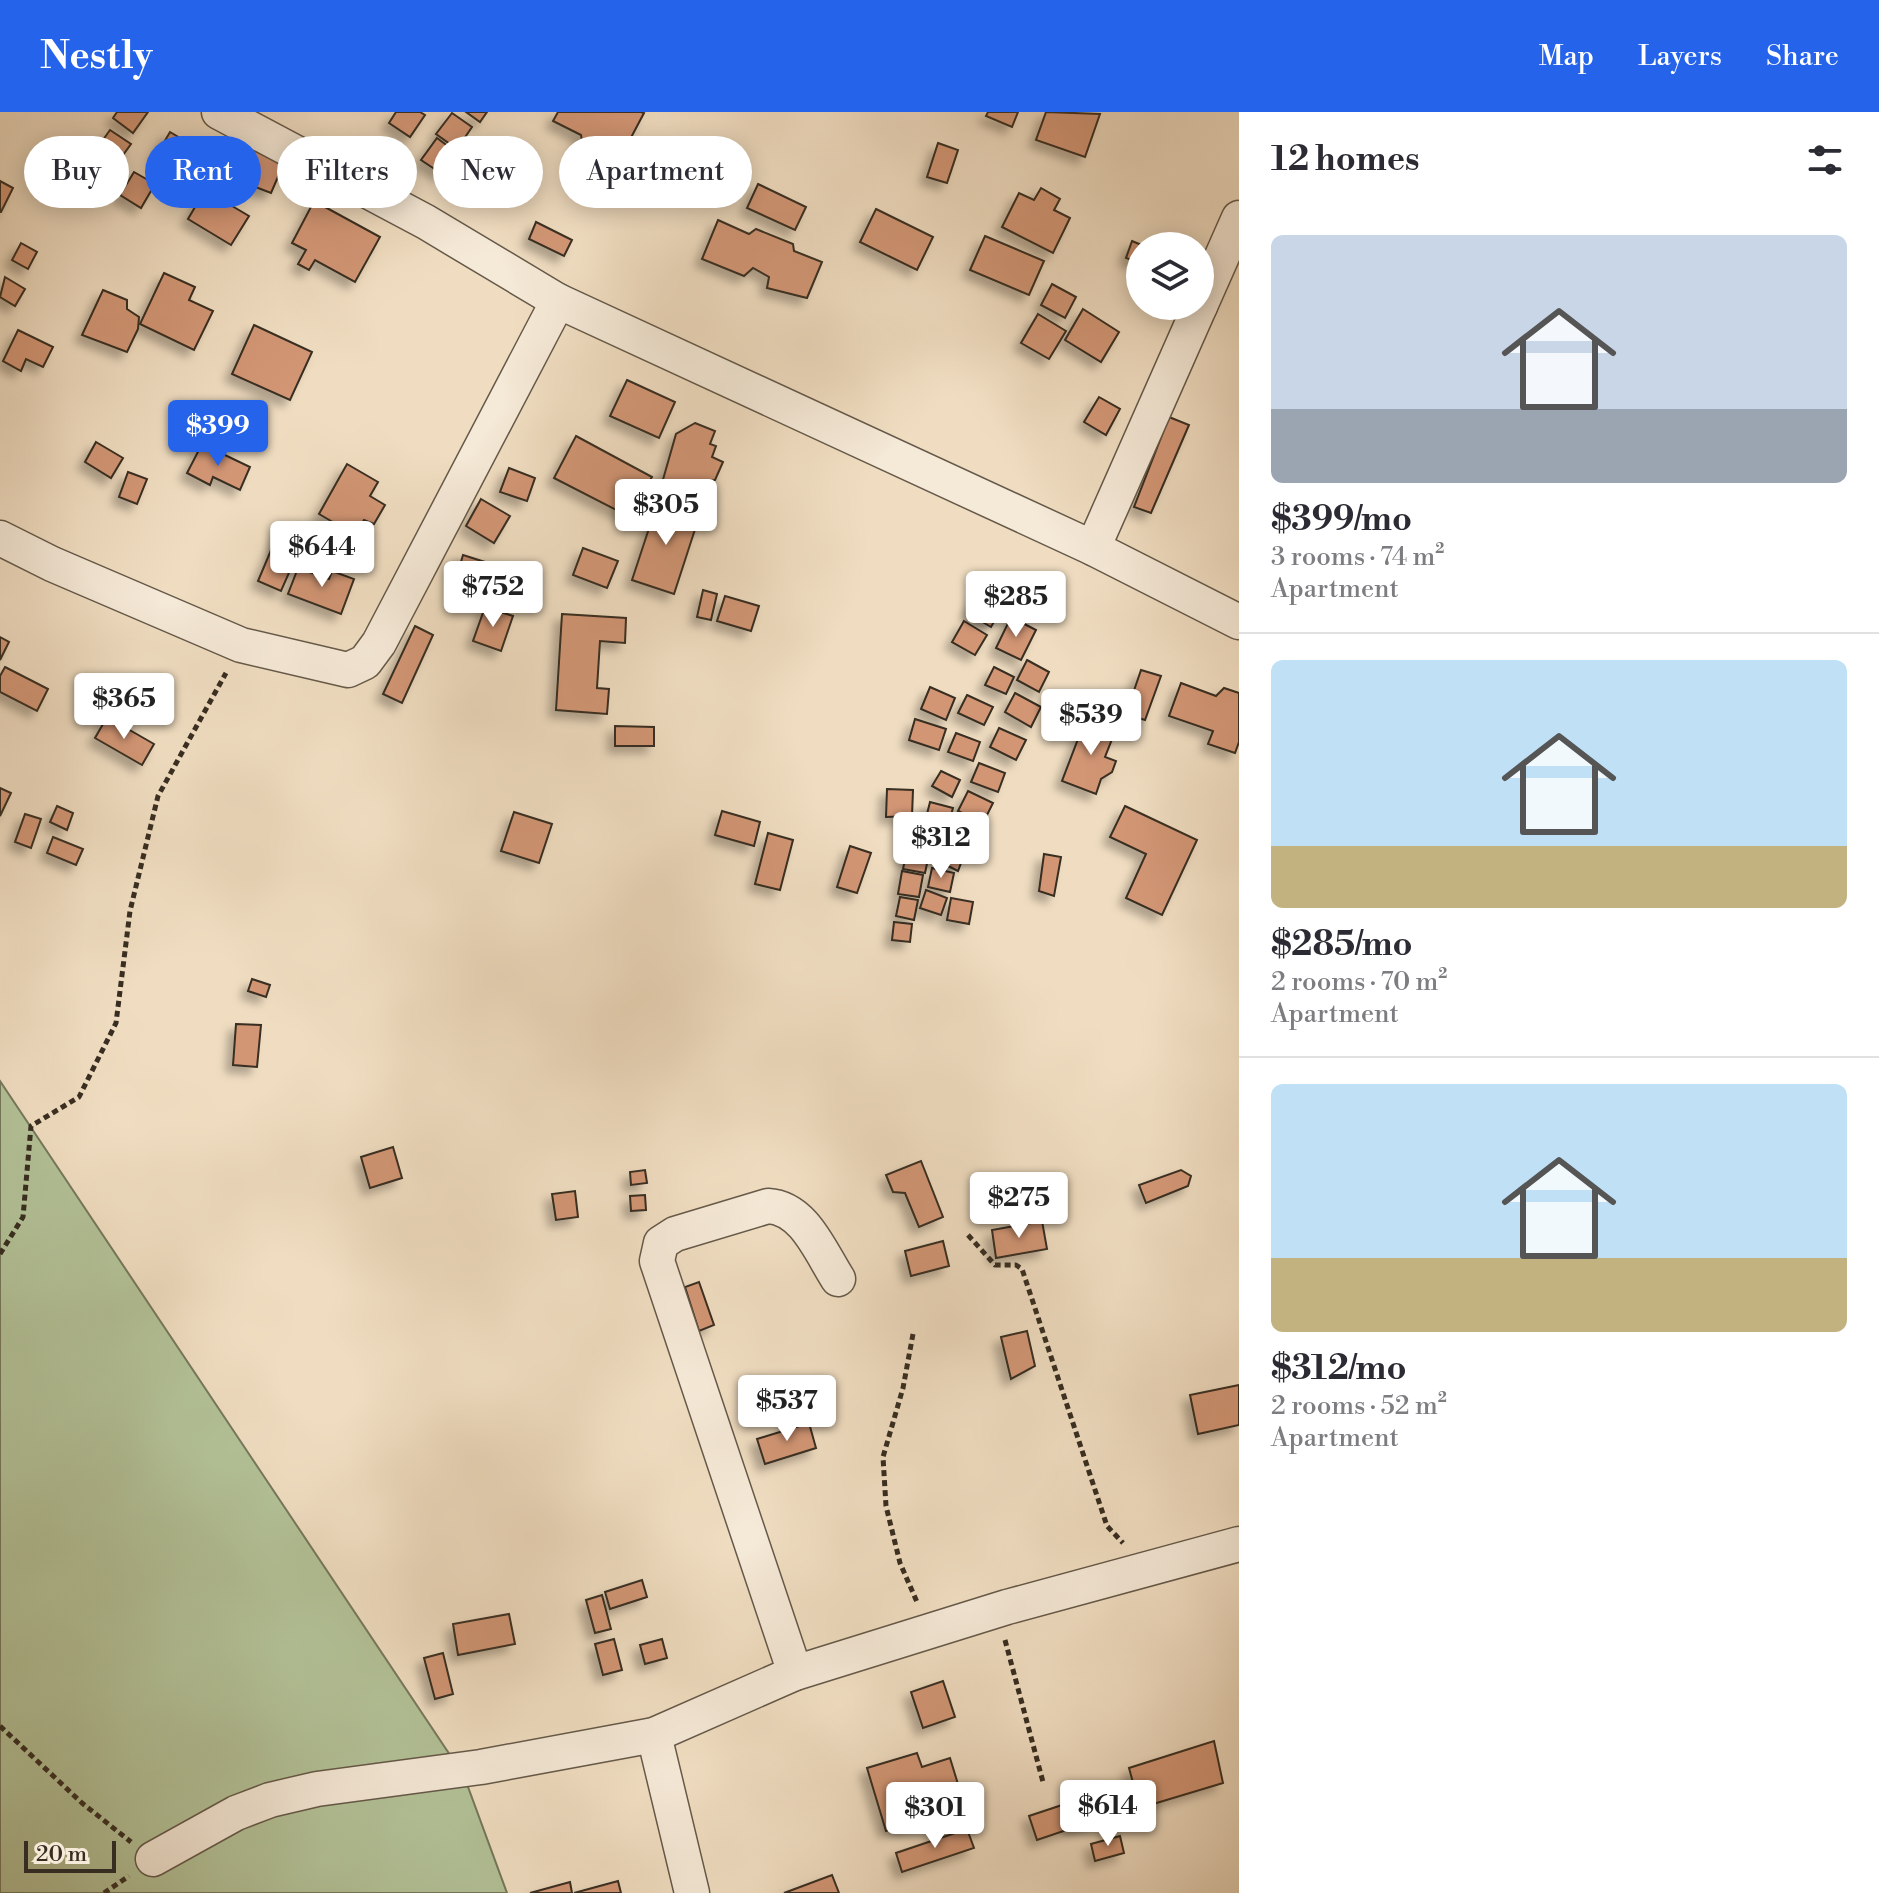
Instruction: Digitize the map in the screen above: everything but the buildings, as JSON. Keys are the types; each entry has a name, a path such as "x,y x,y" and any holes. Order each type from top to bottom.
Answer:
{"street":[{"path":"219,112 426,222 558,301 1093,548 1239,622"},
{"path":"1214,274 1239,218"},
{"path":"0,538 52,564 241,645 329,669 348,670 365,662 379,643 558,301"},
{"path":"1093,548 1194,320"},
{"path":"795,1673 657,1261 661,1243 675,1234 768,1206 781,1207 797,1215 838,1279"},
{"path":"153,1859 236,1813 270,1800 317,1789 481,1767 654,1735 795,1673 1007,1607 1239,1544"},
{"path":"654,1735 692,1893"}],"path":[{"path":"0,1254 23,1217 31,1126 79,1097 116,1023 130,911 158,796 241,645"},
{"path":"968,1235 995,1265 1016,1265 1022,1269 1107,1526 1149,1570"},
{"path":"913,1334 903,1388 883,1457 886,1506 900,1563 931,1632"},
{"path":"1007,1607 1005,1640 1043,1782"},
{"path":"0,1726 82,1803 153,1859"}],"green space":[{"path":"0,1081 464,1776 507,1893 0,1893"}]}
